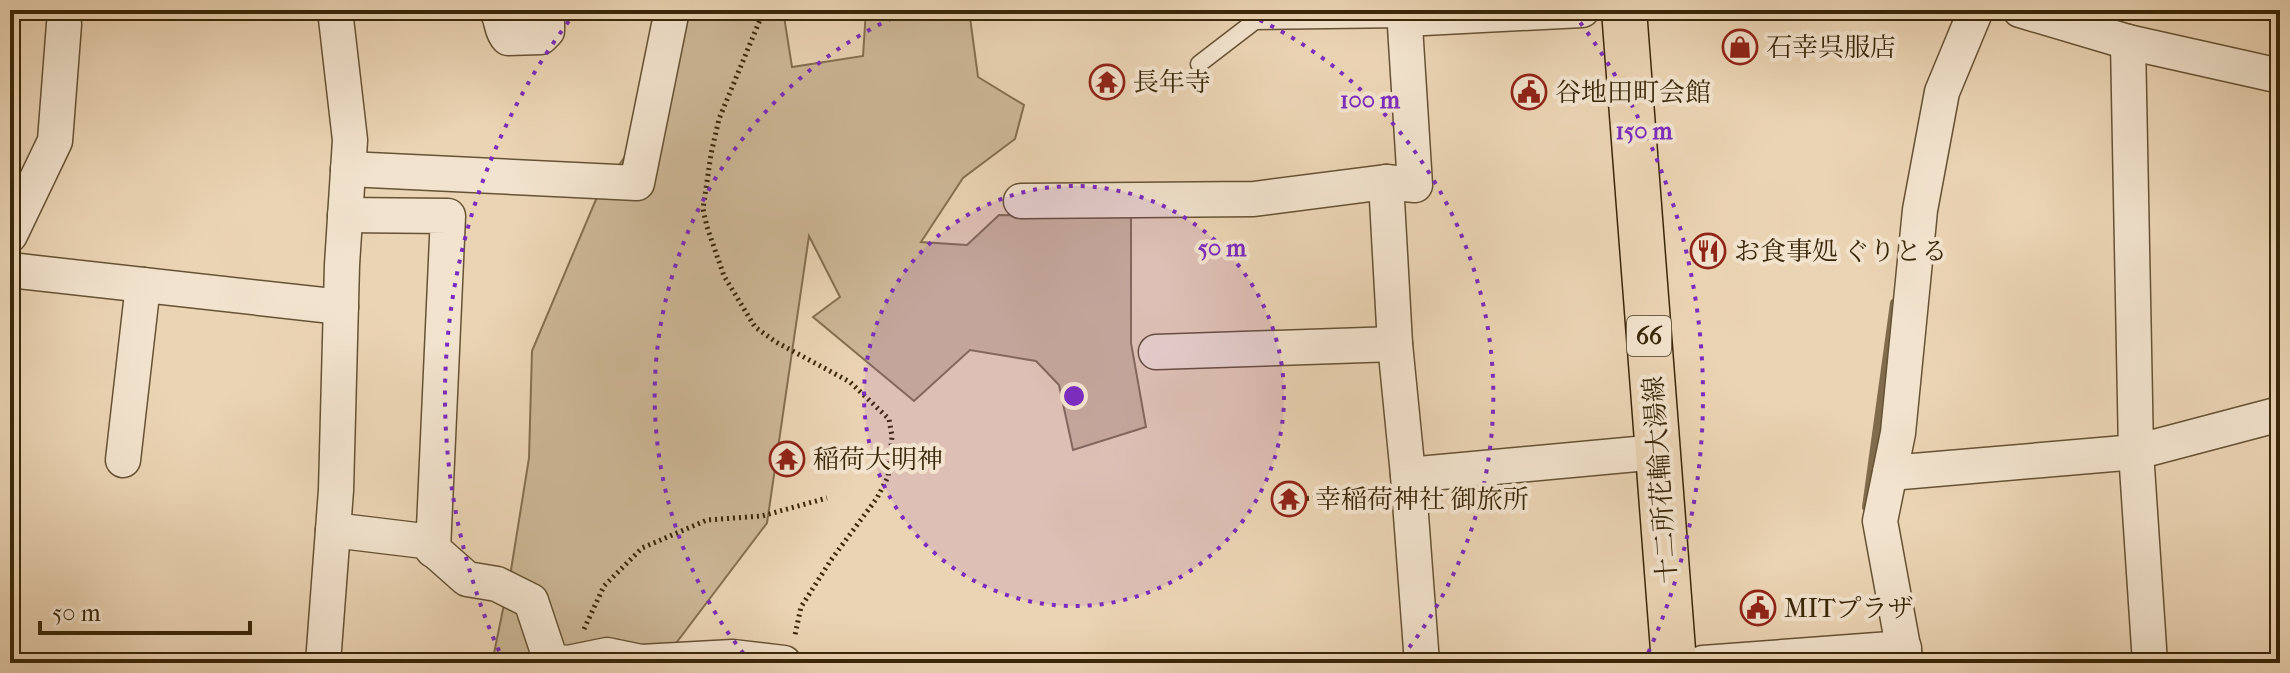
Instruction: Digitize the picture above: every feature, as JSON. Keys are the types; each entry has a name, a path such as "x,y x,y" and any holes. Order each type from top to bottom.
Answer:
{"main road":[{"name":"十二所花輪大湯線","path":"1624,10 1674,663"}],"street":[{"path":"323,663 336,490 350,140 335,10"},
{"path":"496,10 500,15 503,34 508,38 541,37 547,31 547,10"},
{"path":"348,169 637,183 672,10"},
{"path":"1021,201 1254,199 1386,182 1415,185 1405,14 1582,10"},
{"path":"1703,663 1895,653 1880,521 1898,433 1920,210 1939,106 1976,10"},
{"path":"2020,10 2128,42 2280,76"},
{"path":"10,235 55,141 64,24"},
{"path":"2128,42 2136,452 2150,663"},
{"path":"1386,182 1395,344 1422,663"},
{"path":"345,215 448,216 433,550"},
{"path":"10,270 341,307"},
{"path":"123,460 143,285"},
{"path":"1156,352 1395,344"},
{"path":"1890,473 2136,452 2280,414"},
{"path":"1408,475 1658,452"},
{"path":"333,530 424,541 467,579 497,584 531,601 551,661 568,663 607,655 641,662 789,653"}],"lane":[{"path":"1199,64 1255,21 1405,14"}],"path":[{"path":"764,10 719,119 703,209 707,227 724,276 755,327 776,342 850,382 889,419 892,436 888,477 877,498 801,607 789,653"},
{"path":"1289,500 1371,493"},
{"path":"568,663 604,586 642,548 707,520 762,516 827,498"}],"shaded area":[{"path":"681,10 783,10 792,67 863,56 866,10 969,10 978,77 1024,105 1015,139 963,178 921,242 967,245 999,215 1131,216 1131,343 1146,427 1073,450 1059,385 1036,361 970,350 914,401 813,317 840,297 809,236 767,523 661,663 492,663 529,458 532,351 597,197 670,91"}],"waterway":[{"path":"1866,507 1894,303"}],"place":[{"name":"石幸呉服店","path":"1740,47"},
{"name":"長年寺","path":"1107,82"},
{"name":"谷地田町会館","path":"1529,92"},
{"name":"お食事処 ぐりとる","path":"1708,251"},
{"name":"稲荷大明神","path":"787,459"},
{"name":"幸稲荷神社 御旅所","path":"1289,499"},
{"name":"MITプラザ","path":"1758,608"}]}
